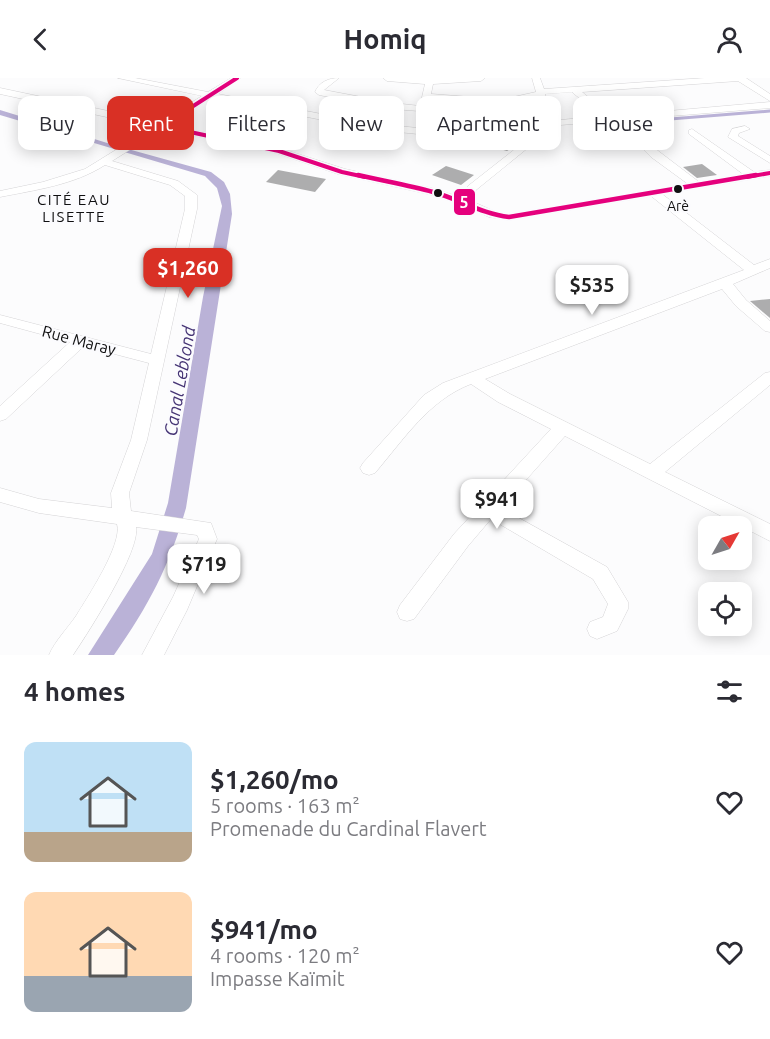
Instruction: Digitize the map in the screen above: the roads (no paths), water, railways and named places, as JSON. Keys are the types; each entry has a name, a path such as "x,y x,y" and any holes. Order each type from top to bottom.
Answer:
{"street":[{"path":"122,78 368,126 416,131"},
{"path":"194,105 237,78"},
{"path":"335,78 320,89 320,92 416,108"},
{"path":"387,78 430,80 481,78"},
{"path":"537,78 542,96"},
{"path":"528,96 541,93 741,78 770,98"},
{"path":"428,96 430,80"},
{"path":"0,91 107,114"},
{"path":"576,91 582,96"},
{"path":"674,113 770,105"},
{"path":"745,129 732,135 770,160"},
{"path":"692,132 752,176"},
{"path":"194,133 279,151 342,172 431,191 462,201 493,215 509,217 770,173"},
{"path":"2,193 62,181 109,160 124,150"},
{"path":"462,201 472,188 520,150"},
{"path":"650,150 697,185"},
{"path":"109,160 174,183 191,195 191,209 139,440 120,493 120,505 134,519"},
{"path":"655,194 753,271"},
{"path":"369,468 430,399 448,387 723,284 770,263"},
{"path":"723,284 731,289 741,303 770,328"},
{"name":"Rue Maray","path":"0,319 158,360"},
{"path":"0,415 80,341"},
{"path":"651,473 680,453 770,377"},
{"path":"473,378 562,428 770,533"},
{"path":"407,612 461,540 562,428"},
{"path":"0,495 39,506 204,528 208,539 180,603 153,655"},
{"path":"490,510 600,573 618,602 618,609 610,624 597,629"},
{"path":"60,655 83,623 125,546 128,530 134,519"}],"waterway":[{"path":"674,119 770,111"}],"place":[{"name":"Arè","path":"678,189"}],"district":[{"name":"CITÉ EAU LISETTE","path":"74,208"}],"water label":[{"name":"Canal Leblond","path":"179,381"}]}
